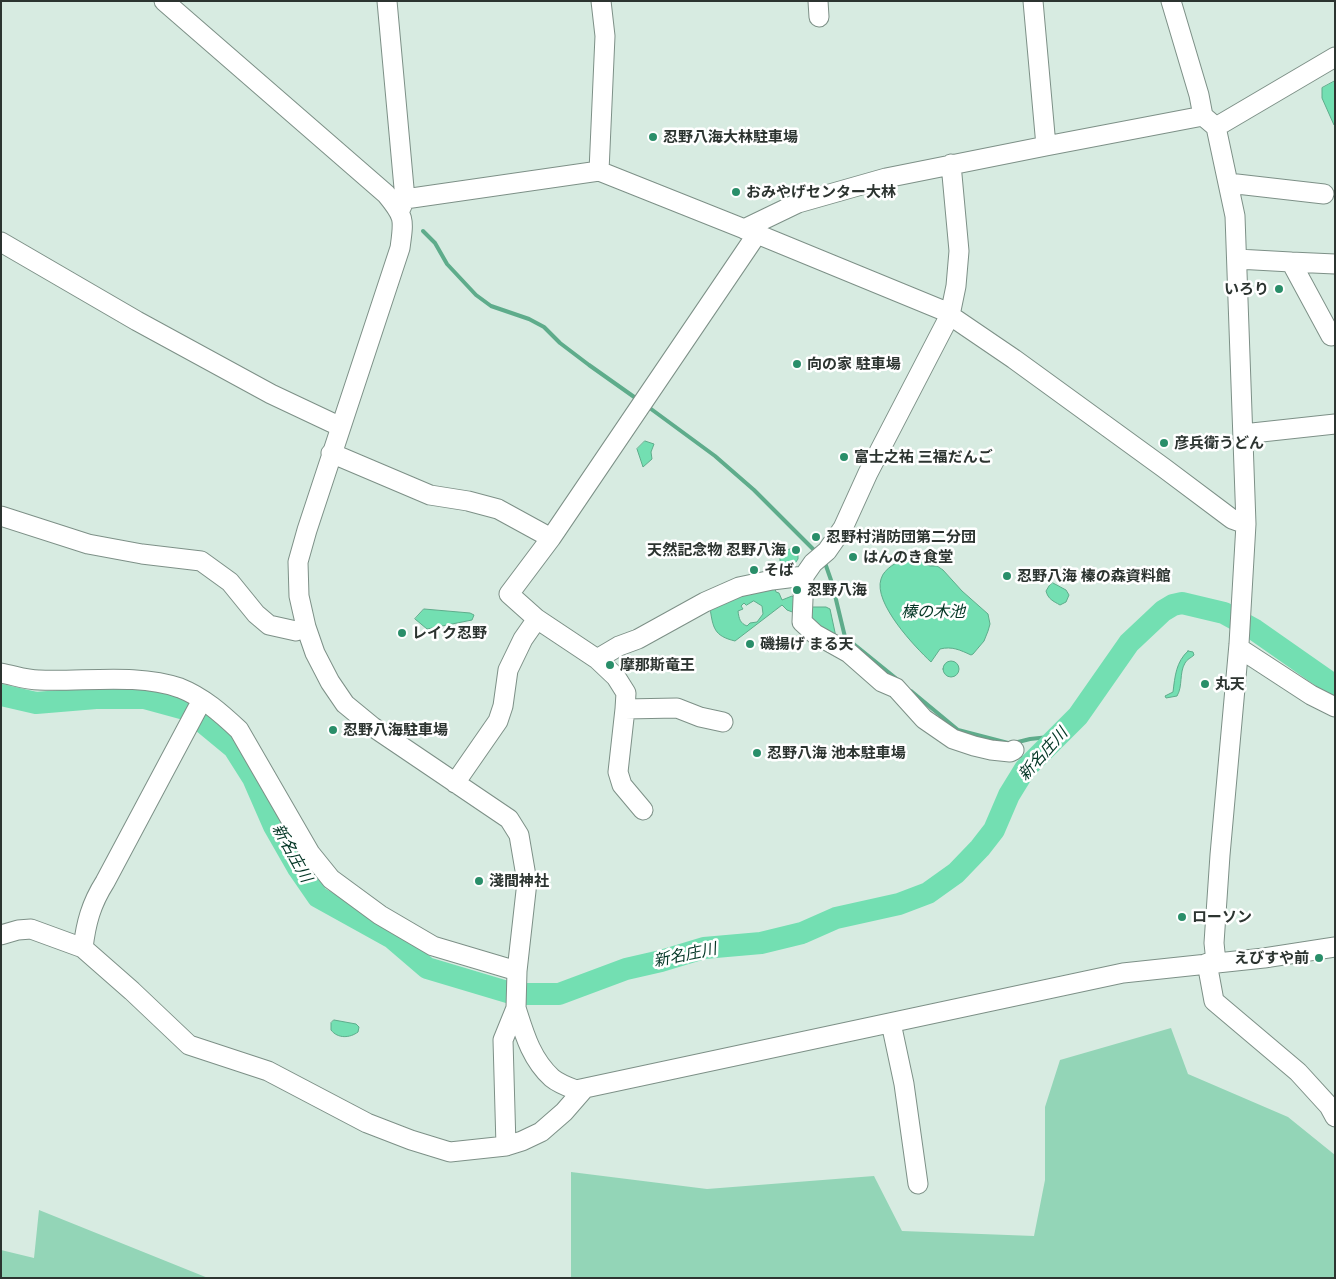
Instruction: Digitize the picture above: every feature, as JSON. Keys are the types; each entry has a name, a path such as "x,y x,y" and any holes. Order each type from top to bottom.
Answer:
{"street":[{"path":"387,1 404,224 400,248 331,453 298,562 299,596 306,628 315,653 330,682 345,704 372,727 509,818 520,835 527,882 517,971 516,1008 529,1047 538,1062 553,1079 576,1090 584,1089 1123,973 1264,958 1335,947"},
{"path":"599,172 605,36 602,1"},
{"path":"1033,1 1046,146"},
{"path":"1171,1 1228,183 1235,216 1237,259 1246,524 1239,646 1212,963 1214,1001 1298,1072 1329,1106 1335,1117"},
{"path":"169,3 386,194 403,205 599,172 750,231 942,310 1014,359 1232,519 1246,524"},
{"path":"643,810 622,785 618,772 626,710 626,693 616,677 597,659 537,618 509,594 551,538 638,408 750,231 798,203 886,178 1046,146 1209,122 1335,57"},
{"path":"952,164 959,251 956,286 950,315 868,473 843,528 804,576 802,622 815,634 849,653 870,669 882,682 896,688 924,719 953,739 991,750 1010,752 1014,750"},
{"path":"1228,183 1324,194"},
{"path":"1,242 137,321 254,385 341,426"},
{"path":"1237,259 1335,264"},
{"path":"1291,262 1331,336"},
{"path":"1243,434 1335,424"},
{"path":"331,453 430,495 468,501 498,509 551,538"},
{"path":"1,516 88,544 142,554 201,561 230,582 256,614 269,625 296,630 306,628"},
{"path":"597,659 619,646 638,640 705,602 739,587 804,576"},
{"path":"455,783 498,721 503,706 508,670 523,639 537,618"},
{"path":"1239,646 1311,695 1335,707"},
{"path":"1,672 36,680 118,679 180,688 223,715 239,730 310,853 331,879 380,914 434,946 517,971"},
{"path":"83,948 86,923 94,899 105,882 201,702"},
{"path":"626,710 678,708 700,717 723,722"},
{"path":"1,935 18,930 31,929 83,948 119,978 189,1045 268,1071 367,1123 411,1140 450,1152 506,1146 522,1141 541,1132 564,1112 584,1089"},
{"path":"506,1146 503,1040 516,1008"},
{"path":"891,1023 904,1084 918,1184"}],"shaded area":[{"path":"1171,1028 1188,1074 1288,1117 1335,1155 1335,1278 571,1278 571,1172 707,1189 874,1176 902,1231 1034,1236 1045,1180 1045,1107 1060,1060"},
{"path":"39,1210 208,1278 1,1278 1,1250 34,1258"}],"water":[{"path":"1335,81 1334,125 1322,98 1322,88"},
{"path":"645,441 654,444 651,452 652,459 643,467 637,449"},
{"path":"791,549 798,555 798,559 791,569 782,566 780,555"},
{"name":"榛の木池","path":"907,557 914,562 937,566 943,570 962,591 988,614 990,624 988,631 984,641 973,654 971,655 952,648 944,648 940,649 931,662 897,624 883,600 880,589 881,579 888,569"},
{"path":"1053,583 1066,590 1069,595 1066,602 1060,605 1049,598 1046,591"},
{"path":"775,589 782,600 792,596 796,599 795,613 787,610 782,605 735,641 723,637 714,626 710,608 748,590","holes":["754,601 762,606 763,614 757,622 750,623 747,626 741,622 738,611 743,609 741,606 744,603 746,605"]},
{"path":"809,607 826,607 830,609 836,637 808,623"},
{"path":"424,609 470,613 474,615 472,620 427,629 415,619"},
{"path":"1188,651 1193,652 1194,655 1187,660 1183,667 1179,692 1177,696 1166,698 1165,696 1173,692 1175,675 1181,660"},
{"path":"951,661 959,669 951,677 943,669"},
{"path":"334,1020 356,1024 359,1027 358,1032 348,1036 337,1035 331,1030 331,1023"}],"waterway":[{"path":"423,231 435,243 447,264 476,295 491,306 529,319 544,327 560,343 637,399"},
{"path":"647,406 715,456 754,490 817,553"},
{"path":"824,560 832,583 845,637 898,680"},
{"name":"新名庄川","path":"1,695 36,703 96,698 144,698 188,710 234,748 253,778 274,826 298,868 318,897 392,938 427,968 514,994 559,994 626,969 704,948 761,943 802,933 836,918 899,904 928,893 956,873 980,848 994,830 1009,795 1025,769 1078,716 1129,643 1163,611 1173,605 1182,603 1224,613 1255,630 1335,686"},
{"path":"911,691 958,730 1008,743"},
{"path":"1014,743 1049,737 1066,729"}],"place":[{"name":"忍野八海大林駐車場","path":"653,137"},
{"name":"おみやげセンター大林","path":"736,192"},
{"name":"いろり","path":"1279,289"},
{"name":"向の家 駐車場","path":"797,364"},
{"name":"彦兵衛うどん","path":"1164,443"},
{"name":"富士之祐 三福だんご","path":"844,457"},
{"name":"忍野村消防団第二分団","path":"816,537"},
{"name":"天然記念物 忍野八海","path":"796,550"},
{"name":"はんのき食堂","path":"853,557"},
{"name":"そば","path":"754,570"},
{"name":"忍野八海 榛の森資料館","path":"1007,576"},
{"name":"忍野八海","path":"797,590"},
{"name":"レイク忍野","path":"402,633"},
{"name":"磯揚げ まる天","path":"750,644"},
{"name":"摩那斯竜王","path":"610,665"},
{"name":"丸天","path":"1205,684"},
{"name":"忍野八海駐車場","path":"333,730"},
{"name":"忍野八海 池本駐車場","path":"757,753"},
{"name":"淺間神社","path":"479,881"},
{"name":"ローソン","path":"1182,917"},
{"name":"えびすや前","path":"1319,958"}]}
